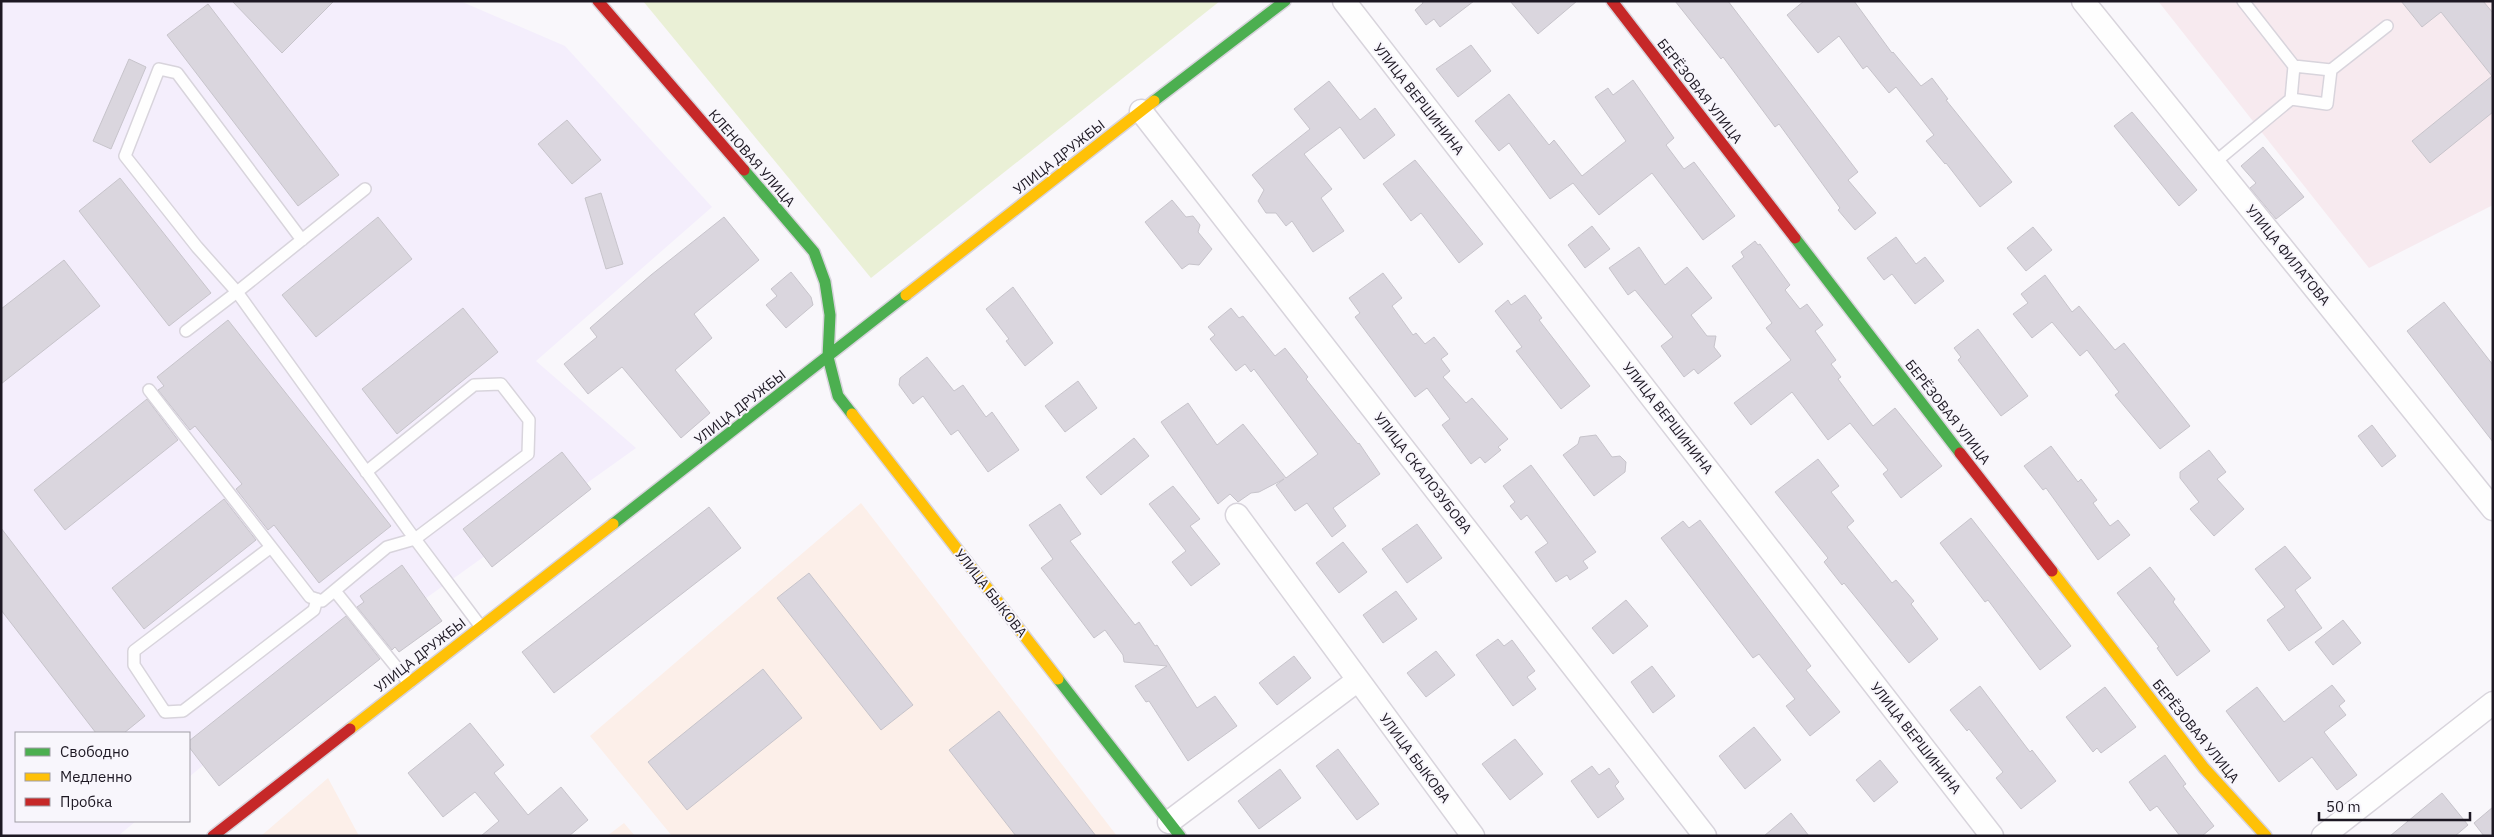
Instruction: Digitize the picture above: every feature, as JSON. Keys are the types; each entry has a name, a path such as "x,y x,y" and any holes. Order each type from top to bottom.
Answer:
{"street":[{"name":"КЛЕНОВАЯ УЛИЦА","path":"598,1 814,252 825,282 830,315 828,357"},
{"name":"УЛИЦА ДРУЖБЫ","path":"213,836 1141,111 1285,1"},
{"name":"УЛИЦА ВЕРШИНИНА","path":"1344,1 1992,836"},
{"name":"БЕРЁЗОВАЯ УЛИЦА","path":"1612,1 2204,768 2266,836"},
{"name":"УЛИЦА ФИЛАТОВА","path":"2083,1 2493,509"},
{"name":"УЛИЦА СКАЛОЗУБОВА","path":"1141,111 1705,836"},
{"name":"УЛИЦА БЫКОВА","path":"828,357 838,396 1174,829 1358,680"},
{"name":"УЛИЦА БЫКОВА","path":"1237,515 1473,836"},
{"path":"2323,836 2493,703"}],"lane":[{"path":"2243,1 2294,66 2291,100"},
{"path":"2294,66 2331,70 2387,26"},
{"path":"302,240 177,73 159,69 125,156 197,247 237,292 366,472 482,627"},
{"path":"2214,163 2291,100 2327,104 2331,70"},
{"path":"186,331 365,189"},
{"path":"149,390 310,597 322,601 387,547 415,539 528,454 529,420 501,384 474,385 366,472"},
{"path":"270,547 134,651 134,665 165,712 183,711 314,610 317,599"},
{"path":"334,591 409,683"}],"shaded area":[{"path":"1,1 460,1 565,46 712,207 536,361 636,448 271,709 190,776 190,732 15,732 15,822 135,822 118,836 1,836"},
{"path":"2158,1 2493,1 2493,205 2369,268"},
{"path":"861,503 1117,836 672,836 590,736"},
{"path":"328,778 359,836 261,836"},
{"path":"624,823 635,836 607,836"}],"green space":[{"path":"643,1 1220,1 871,278"}],"building":[{"path":"232,1 334,1 282,53"},
{"path":"1422,1 1474,1 1440,27 1434,19 1426,25 1415,10 1423,3"},
{"path":"1510,1 1577,1 1538,34"},
{"path":"1675,1 1728,1 1858,172 1848,180 1876,213 1855,230 1838,210 1840,208 1779,124 1775,127 1723,57 1721,59"},
{"path":"1804,1 1854,1 1892,53 1921,86 1932,78 1948,99 1946,100 2012,182 1980,207 1946,163 1926,141 1934,135 1896,87 1889,93 1867,66 1863,69 1839,36 1818,53 1787,15"},
{"path":"2401,1 2483,1 2493,13 2493,112 2430,163 2412,141 2492,76 2441,12 2422,27"},
{"path":"208,4 339,175 298,206 167,35"},
{"path":"1471,45 1491,71 1458,97 1436,69"},
{"path":"129,59 146,67 111,149 93,141"},
{"path":"1633,80 1674,138 1666,145 1684,169 1694,162 1735,216 1703,240 1652,173 1599,215 1573,183 1550,199 1509,143 1499,151 1475,121 1509,94 1549,145 1554,140 1582,176 1626,141 1595,97 1608,88 1613,95"},
{"path":"1329,81 1360,120 1375,108 1395,135 1364,159 1340,127 1304,154 1332,189 1321,198 1344,231 1313,252 1292,221 1286,226 1276,213 1266,213 1258,201 1264,190 1252,175 1310,129 1294,109"},
{"path":"2132,112 2197,190 2179,206 2114,126"},
{"path":"567,120 601,160 572,184 538,144"},
{"path":"2263,147 2304,197 2276,219 2250,188 2256,183 2241,166"},
{"path":"1415,160 1483,244 1459,263 1421,213 1411,221 1383,184"},
{"path":"120,178 211,293 169,326 79,211"},
{"path":"601,193 623,264 606,269 585,198"},
{"path":"1172,200 1186,217 1193,216 1200,225 1198,232 1212,249 1199,265 1189,264 1182,269 1145,222"},
{"path":"378,217 412,259 316,337 282,295"},
{"path":"724,217 759,260 694,314 712,338 675,370 710,413 681,438 622,367 588,394 564,364 597,337 590,328 651,275"},
{"path":"1592,226 1610,249 1585,268 1568,245"},
{"path":"2033,227 2052,250 2026,271 2007,248"},
{"path":"1896,237 1916,264 1925,257 1944,281 1915,304 1892,274 1884,280 1867,258"},
{"path":"1755,241 1758,245 1760,244 1790,285 1785,290 1800,309 1807,304 1823,325 1815,331 1836,360 1831,364 1841,377 1838,379 1873,426 1895,408 1942,466 1901,498 1883,474 1888,470 1850,423 1828,440 1792,392 1751,425 1734,403 1791,360 1766,328 1772,323 1732,266 1744,257 1741,252"},
{"path":"1639,247 1665,285 1687,267 1712,298 1691,315 1707,336 1716,336 1714,347 1721,356 1698,374 1694,369 1684,377 1661,346 1673,337 1635,290 1628,295 1609,268"},
{"path":"64,260 100,306 1,384 1,309"},
{"path":"791,272 811,297 813,305 786,328 766,305 777,296 771,289"},
{"path":"1383,273 1402,298 1392,306 1413,335 1416,333 1425,344 1434,337 1448,354 1441,359 1450,371 1443,377 1466,403 1472,398 1508,439 1498,447 1501,450 1485,463 1480,457 1471,464 1442,425 1450,419 1427,388 1415,397 1355,317 1360,313 1349,298"},
{"path":"2045,275 2072,312 2079,306 2115,350 2124,343 2190,426 2160,449 2115,395 2119,392 2087,350 2080,356 2052,322 2032,338 2013,314 2028,303 2021,294"},
{"path":"1013,287 1053,343 1025,366 1006,341 1009,339 986,309"},
{"path":"1525,295 1542,318 1539,320 1590,386 1561,409 1516,351 1522,347 1495,311 1508,300 1511,305"},
{"path":"2444,302 2493,365 2493,442 2407,331"},
{"path":"463,308 498,352 397,434 362,389"},
{"path":"1231,308 1239,318 1243,316 1275,356 1285,348 1308,377 1306,379 1359,443 1380,474 1333,508 1346,526 1332,537 1307,503 1295,511 1276,485 1284,479 1259,492 1251,493 1238,502 1230,494 1218,504 1161,422 1188,403 1217,445 1243,424 1286,478 1318,454 1254,369 1251,372 1245,364 1236,371 1210,339 1215,335 1208,327"},
{"path":"228,320 391,526 319,583 274,525 268,530 236,489 242,484 195,426 190,430 158,390 164,386 157,377"},
{"path":"1978,329 2028,396 2001,416 1958,360 1961,357 1954,348"},
{"path":"927,357 954,391 963,385 986,417 992,412 1019,450 988,472 958,430 951,435 923,396 913,404 899,385 900,378"},
{"path":"1078,381 1097,408 1065,432 1045,406"},
{"path":"147,399 178,440 65,530 34,490"},
{"path":"2372,425 2396,456 2382,467 2358,436"},
{"path":"1596,435 1612,457 1620,456 1626,462 1625,472 1594,496 1563,455 1578,444 1580,437"},
{"path":"1134,438 1149,456 1101,495 1086,477"},
{"path":"2051,446 2078,482 2081,479 2097,500 2093,503 2110,526 2118,520 2130,535 2098,560 2046,488 2043,490 2024,466"},
{"path":"2209,450 2226,472 2217,479 2244,509 2214,536 2190,509 2199,502 2180,478 2180,472"},
{"path":"562,452 591,489 492,567 463,529"},
{"path":"1818,459 1839,486 1831,492 1854,521 1847,527 1892,583 1896,580 1914,601 1911,604 1938,639 1909,663 1844,583 1842,585 1824,562 1828,558 1775,492"},
{"path":"1531,465 1596,552 1583,561 1588,568 1570,580 1567,575 1556,582 1535,552 1548,543 1527,515 1521,520 1510,506 1515,502 1503,486"},
{"path":"1173,486 1200,519 1190,526 1220,564 1191,586 1172,562 1186,551 1149,504"},
{"path":"224,499 256,540 144,629 112,588"},
{"path":"1060,504 1081,534 1070,541 1135,625 1139,622 1155,646 1157,645 1197,708 1215,696 1237,726 1188,761 1149,701 1146,702 1135,686 1167,666 1124,662 1123,655 1105,630 1094,638 1041,568 1053,559 1029,525"},
{"path":"709,507 741,548 554,693 522,652"},
{"path":"1971,518 2071,646 2040,670 1988,600 1985,602 1940,543"},
{"path":"1700,520 1811,666 1806,670 1840,712 1810,736 1786,706 1795,699 1759,654 1753,658 1661,538 1683,521 1689,528"},
{"path":"1417,524 1442,558 1407,583 1382,549"},
{"path":"1,528 145,716 125,732 95,732 1,610"},
{"path":"1343,542 1367,572 1339,593 1316,563"},
{"path":"2285,546 2311,578 2295,590 2322,628 2289,651 2267,620 2285,607 2255,569"},
{"path":"402,565 442,621 399,652 395,647 392,650 357,607 364,602 360,596"},
{"path":"2150,567 2175,599 2173,602 2210,651 2177,676 2157,648 2159,647 2117,593"},
{"path":"809,573 913,705 881,730 777,598"},
{"path":"1396,591 1417,619 1383,643 1363,615"},
{"path":"1626,600 1648,626 1613,654 1592,628"},
{"path":"346,616 380,659 219,786 190,748 190,740"},
{"path":"2343,620 2361,643 2333,665 2315,642"},
{"path":"1498,639 1504,646 1512,640 1535,671 1527,677 1536,689 1513,706 1476,655"},
{"path":"1436,651 1455,675 1426,697 1407,673"},
{"path":"1294,656 1311,678 1277,705 1259,683"},
{"path":"1652,666 1675,696 1653,713 1631,682"},
{"path":"763,669 802,718 687,810 648,762"},
{"path":"2332,685 2345,701 2339,706 2346,715 2324,732 2357,775 2337,790 2312,757 2279,782 2226,711 2257,687 2284,722"},
{"path":"1980,686 2030,752 2032,750 2056,781 2021,809 1996,778 2003,772 1969,729 1967,731 1950,710"},
{"path":"2105,687 2136,727 2101,753 2097,748 2093,752 2066,717"},
{"path":"999,711 1096,836 1016,836 949,750"},
{"path":"470,723 504,765 494,773 528,815 561,787 588,820 569,836 481,836 499,821 475,792 443,817 408,773"},
{"path":"1754,727 1781,760 1745,789 1719,756"},
{"path":"1515,739 1543,774 1510,800 1482,764"},
{"path":"1338,749 1379,804 1357,820 1316,766"},
{"path":"2165,755 2186,784 2183,786 2214,826 2202,836 2180,836 2157,806 2150,811 2129,782"},
{"path":"1880,760 1898,782 1874,802 1856,780"},
{"path":"1592,766 1599,775 1609,768 1619,782 1615,786 1624,799 1598,818 1571,781"},
{"path":"1280,769 1301,798 1259,829 1238,801"},
{"path":"2442,793 2468,825 2455,836 2390,836"},
{"path":"2493,807 2493,836 2484,836 2474,823"},
{"path":"1791,813 1809,836 1764,836"}],"traffic: fast":[{"path":"1154,101 1285,1"},
{"path":"744,170 814,252 825,282 830,315 828,357 838,396 852,414"},
{"path":"1795,238 1960,453"},
{"path":"613,524 906,295"},
{"path":"1058,679 1180,836"}],"traffic: slow":[{"path":"906,295 1154,101"},
{"path":"852,414 1058,679"},
{"path":"350,729 613,524"},
{"path":"2052,571 2204,768 2266,836"}],"traffic: jam":[{"path":"598,1 744,170"},
{"path":"1612,1 1795,238"},
{"path":"1960,453 2052,571"},
{"path":"213,836 350,729"}]}
